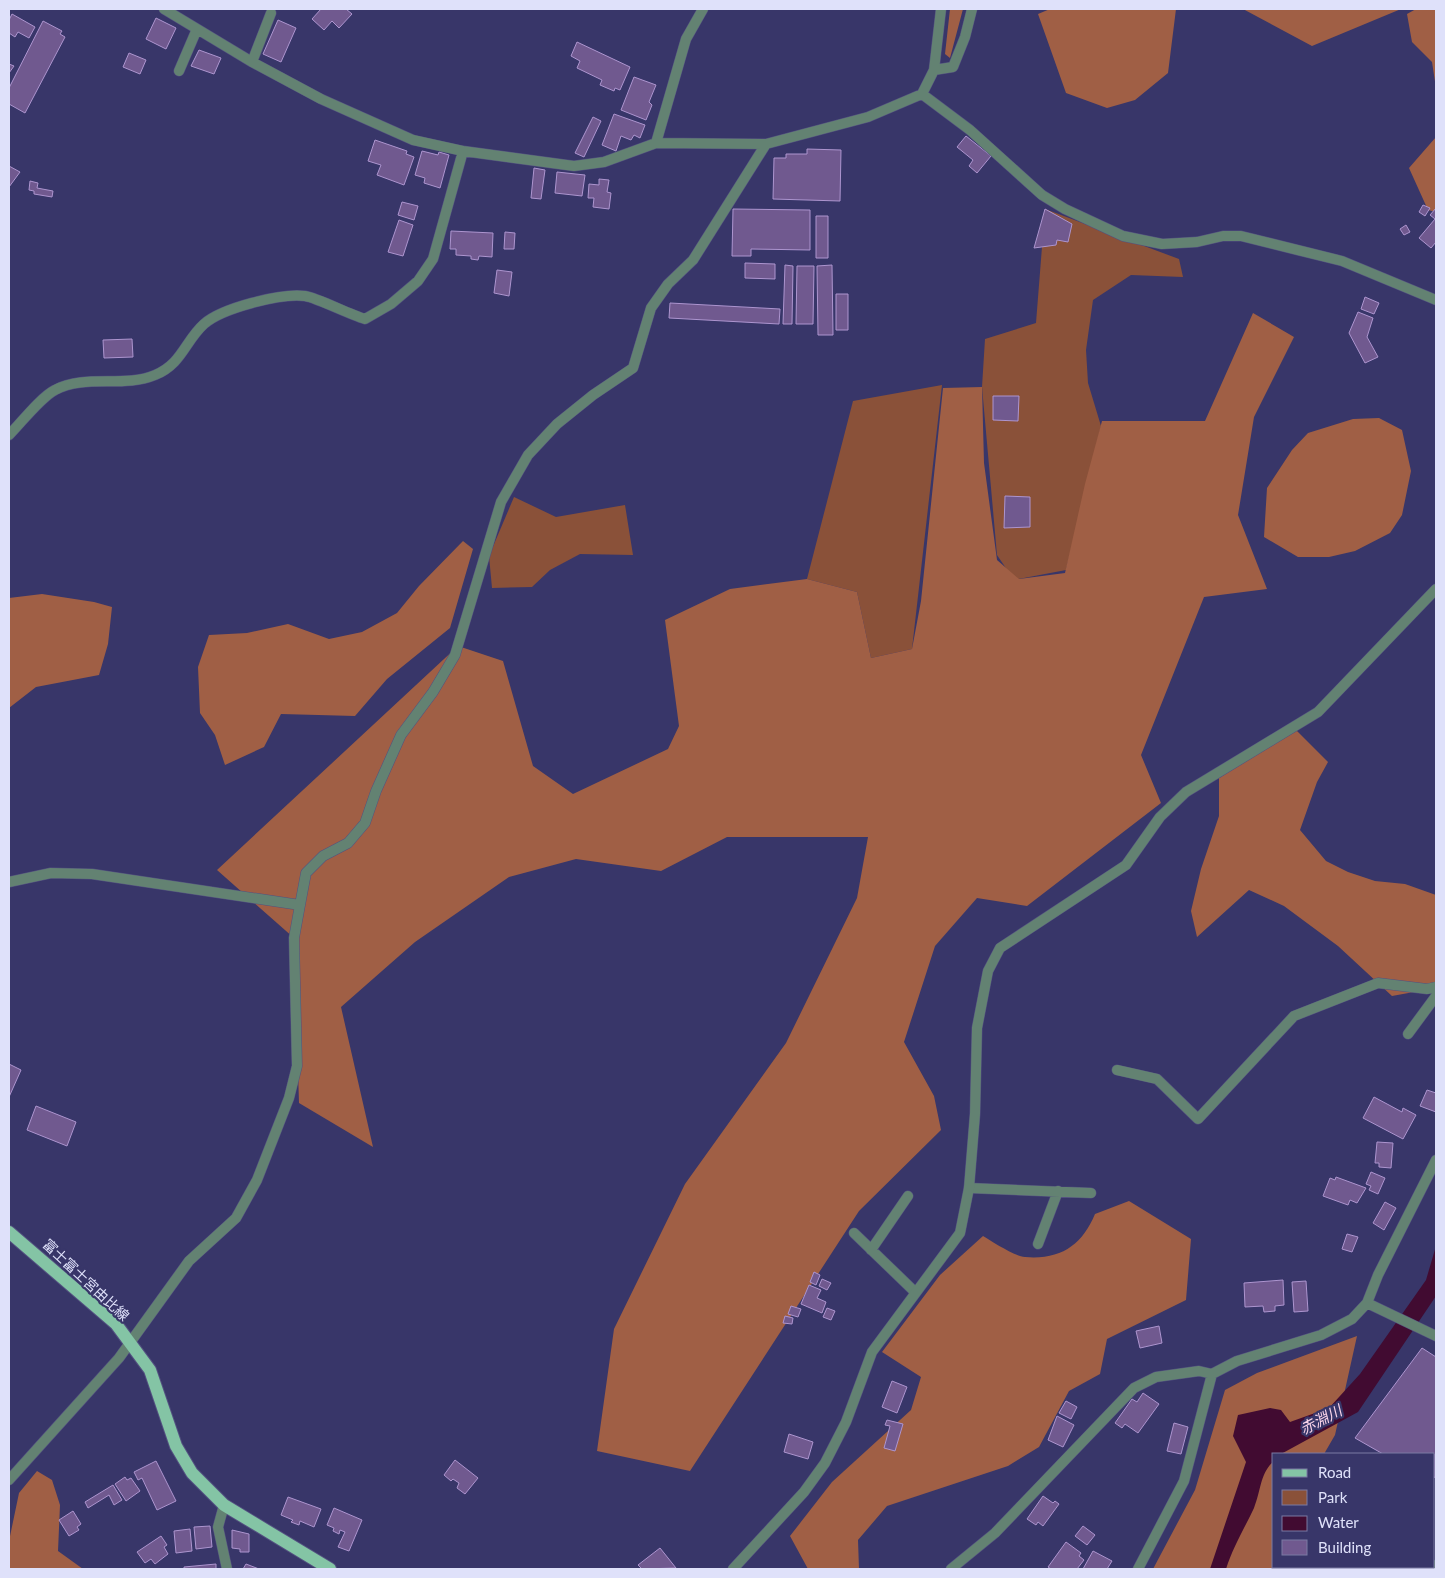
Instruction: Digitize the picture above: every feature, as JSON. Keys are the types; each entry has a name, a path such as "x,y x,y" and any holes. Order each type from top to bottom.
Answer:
{"main road":[{"name":"富士富士宮由比線","path":"9,1232 116,1324 150,1370 176,1446 192,1473 224,1505 330,1569"}],"street":[{"path":"164,9 252,62 321,99 413,140 463,151 574,166 604,162 656,143 766,144 868,117 922,94 934,70 941,9"},
{"path":"656,143 686,39 703,9"},
{"path":"934,70 954,67 966,37 972,9"},
{"path":"252,62 271,13"},
{"path":"180,71 197,29"},
{"path":"922,94 970,130 1042,195 1065,209 1123,236 1162,244 1197,242 1223,236 1241,236 1342,261 1436,300"},
{"path":"9,1480 130,1344 189,1261 236,1218 256,1180 289,1098 297,1066 294,938 306,873 323,856 348,842 366,823 376,791 401,735 433,692 455,655 502,502 528,455 557,424 593,395 633,368 651,308 668,284 693,260 766,144"},
{"path":"9,435 54,390 78,383 121,381 154,376 173,366 204,324 229,311 278,296 306,296 365,319 391,304 418,281 433,259 463,151"},
{"path":"734,1569 804,1492 825,1463 846,1422 872,1352 960,1233 969,1188 975,1114 978,1028 988,971 1000,948 1126,866 1160,817 1186,792 1318,712 1436,589"},
{"path":"9,882 51,873 92,874 300,905"},
{"path":"1117,1070 1156,1079 1198,1119 1294,1016 1378,982 1427,989 1436,987"},
{"path":"1408,1034 1436,996"},
{"path":"951,1569 995,1533 1134,1388 1156,1377 1199,1371 1212,1374 1237,1361 1320,1335 1352,1319 1367,1303 1385,1259 1436,1160"},
{"path":"969,1188 1091,1193"},
{"path":"1038,1244 1058,1191"},
{"path":"871,1250 908,1196"},
{"path":"854,1233 915,1292"},
{"path":"1367,1303 1435,1336"},
{"path":"1138,1569 1184,1481 1212,1374"},
{"path":"224,1505 218,1527 227,1569"},
{"path":"1435,1569 1436,1565"}],"green space":[{"path":"1045,209 1179,259 1183,277 1131,275 1093,300 1086,350 1088,383 1101,426 1066,570 1014,580 997,555 982,387 985,339 1036,323"},
{"path":"942,385 912,649 871,658 857,592 807,579 853,401"},
{"path":"514,497 556,517 625,505 633,555 580,554 550,570 532,587 492,588 489,556"}],"shaded area":[{"path":"950,9 963,9 950,58 945,54"},
{"path":"1050,9 1176,9 1168,73 1135,100 1107,108 1066,93 1038,14"},
{"path":"1243,9 1401,9 1312,46"},
{"path":"1416,9 1436,9 1436,88 1432,62 1412,42 1407,14"},
{"path":"1436,137 1436,212 1428,210 1409,168"},
{"path":"1253,313 1294,337 1254,417 1238,515 1267,589 1204,597 1141,755 1161,803 1027,906 977,898 935,946 904,1042 934,1096 941,1130 859,1211 690,1471 597,1451 614,1329 685,1184 786,1043 857,898 868,837 727,837 661,871 576,859 509,877 415,942 341,1007 373,1147 299,1103 294,938 217,870 458,646 503,661 533,766 573,794 668,749 679,726 665,620 730,589 807,579 857,592 871,658 912,649 921,601 943,388 982,387 984,463 997,560 1019,579 1065,573 1085,484 1102,421 1205,421"},
{"path":"1379,418 1402,430 1411,471 1402,515 1390,533 1355,551 1329,557 1298,557 1264,537 1267,488 1292,450 1308,433 1353,419"},
{"path":"463,541 473,549 450,628 387,679 355,716 281,714 264,747 225,765 215,735 200,713 198,667 209,635 247,633 288,624 329,639 362,632 397,613 419,586"},
{"path":"42,594 94,602 112,607 108,644 99,675 36,687 9,708 9,598"},
{"path":"1293,727 1328,762 1317,782 1300,830 1326,861 1348,872 1375,881 1405,884 1436,895 1436,988 1392,996 1338,946 1284,906 1249,890 1197,937 1191,911 1201,869 1219,816 1219,778"},
{"path":"1129,1201 1191,1239 1186,1300 1107,1339 1100,1374 1069,1391 1039,1447 1008,1466 887,1506 858,1540 859,1569 808,1569 790,1536 832,1482 911,1410 921,1377 882,1352 940,1275 983,1236 1020,1256 1038,1257 1060,1253 1077,1242 1090,1225 1095,1214"},
{"path":"1357,1336 1335,1435 1325,1453 1272,1453 1272,1568 1299,1569 1153,1569 1195,1490 1225,1390 1257,1373"},
{"path":"37,1471 52,1480 60,1505 58,1551 83,1569 9,1569 9,1541 19,1493"}],"water":[{"name":"赤淵川","path":"1436,1246 1436,1296 1358,1412 1283,1453 1272,1453 1272,1463 1263,1477 1254,1508 1226,1569 1210,1569 1246,1462 1233,1436 1238,1415 1270,1408 1281,1410 1290,1422 1329,1408 1360,1374 1426,1280"}],"building":[{"path":"321,9 346,9 352,14 339,28 332,21 324,30 312,19"},
{"path":"12,14 35,27 29,38 18,32 15,37 9,33 9,20"},
{"path":"156,18 176,28 166,49 146,39"},
{"path":"278,20 296,28 281,62 263,54"},
{"path":"43,21 62,31 60,34 65,37 25,113 9,104 9,88"},
{"path":"577,42 630,67 620,90 615,88 614,91 600,85 602,80 577,68 580,61 571,56"},
{"path":"199,50 221,58 214,74 191,66"},
{"path":"129,53 146,60 140,74 123,67"},
{"path":"9,64 14,66 9,73"},
{"path":"634,77 656,85 649,102 652,105 646,120 621,110"},
{"path":"614,114 645,125 640,138 634,135 631,140 621,136 616,151 602,145"},
{"path":"593,117 601,121 584,157 575,153"},
{"path":"966,136 991,156 977,173 969,166 973,160 957,147"},
{"path":"375,140 407,151 406,154 414,157 404,185 377,175 381,165 368,161"},
{"path":"807,149 841,150 840,201 773,199 774,158 786,158 786,154 807,154"},
{"path":"422,151 438,155 439,152 449,155 440,188 424,183 425,178 415,175"},
{"path":"9,166 20,172 9,187"},
{"path":"534,168 545,170 541,199 531,198"},
{"path":"557,172 585,175 582,196 555,193"},
{"path":"599,179 609,180 607,192 611,193 609,209 593,207 594,198 588,198 589,184 599,185"},
{"path":"30,181 38,183 37,188 53,191 52,197 34,194 34,191 29,190"},
{"path":"402,202 418,206 414,220 398,215"},
{"path":"1423,205 1430,208 1425,216 1419,212"},
{"path":"1436,208 1436,242 1431,248 1419,238 1435,219 1430,215"},
{"path":"733,209 810,210 810,250 751,249 751,256 732,256"},
{"path":"1045,209 1072,224 1068,242 1057,240 1056,245 1034,248"},
{"path":"816,216 828,216 828,258 816,258"},
{"path":"399,220 413,225 403,256 388,252"},
{"path":"1406,225 1410,232 1404,235 1400,229"},
{"path":"451,231 493,233 492,257 479,256 478,260 471,259 471,256 456,255 456,249 450,249"},
{"path":"505,232 515,233 514,249 504,249"},
{"path":"745,263 775,264 775,279 745,278"},
{"path":"785,265 793,266 792,324 783,324"},
{"path":"832,265 833,335 818,335 817,266"},
{"path":"797,266 814,266 813,324 796,324"},
{"path":"497,270 512,272 509,296 494,293"},
{"path":"836,294 848,294 848,330 836,330"},
{"path":"1365,297 1379,303 1374,314 1361,309"},
{"path":"670,303 780,309 779,324 669,318"},
{"path":"1358,312 1373,318 1367,337 1378,357 1365,363 1349,333"},
{"path":"132,339 133,357 104,358 103,340"},
{"path":"993,396 1019,396 1018,421 993,420"},
{"path":"1005,496 1030,497 1030,527 1004,528"},
{"path":"9,1064 21,1070 9,1097"},
{"path":"1427,1090 1436,1093 1436,1112 1420,1106"},
{"path":"1374,1097 1402,1112 1403,1108 1416,1115 1403,1139 1363,1118"},
{"path":"36,1106 76,1122 67,1146 27,1130"},
{"path":"1377,1142 1393,1143 1391,1168 1379,1167 1379,1163 1375,1163"},
{"path":"1371,1172 1385,1178 1378,1194 1369,1190 1371,1186 1366,1184"},
{"path":"1336,1177 1366,1188 1357,1203 1350,1200 1348,1205 1323,1196 1330,1178 1335,1180"},
{"path":"1385,1202 1396,1208 1384,1230 1373,1223"},
{"path":"1347,1234 1358,1237 1352,1252 1342,1249"},
{"path":"814,1272 820,1275 816,1285 810,1282"},
{"path":"822,1279 831,1283 827,1290 819,1286"},
{"path":"1283,1280 1284,1305 1275,1306 1275,1311 1264,1312 1263,1306 1245,1307 1244,1283"},
{"path":"1306,1281 1308,1311 1294,1312 1292,1282"},
{"path":"809,1285 821,1290 817,1298 826,1302 822,1313 801,1304"},
{"path":"791,1306 801,1309 798,1317 788,1314"},
{"path":"827,1308 835,1311 831,1320 823,1317"},
{"path":"785,1316 793,1318 792,1324 783,1323"},
{"path":"1159,1326 1162,1343 1140,1348 1136,1331"},
{"path":"1422,1348 1436,1357 1435,1476 1435,1453 1381,1453 1355,1438"},
{"path":"892,1381 907,1387 897,1413 882,1407"},
{"path":"1143,1393 1159,1404 1138,1433 1125,1424 1122,1428 1115,1423 1132,1399 1137,1402"},
{"path":"1066,1401 1077,1407 1071,1419 1059,1413"},
{"path":"1057,1416 1074,1425 1063,1447 1048,1440"},
{"path":"887,1420 903,1424 895,1451 884,1448 890,1426 885,1425"},
{"path":"1174,1423 1188,1427 1181,1454 1167,1451"},
{"path":"789,1434 813,1442 808,1459 784,1452"},
{"path":"455,1460 478,1478 465,1494 457,1488 459,1483 453,1479 451,1481 444,1475"},
{"path":"156,1461 176,1501 157,1510 142,1478 138,1480 134,1472"},
{"path":"125,1477 127,1480 131,1478 140,1491 126,1501 115,1484"},
{"path":"113,1485 122,1500 114,1505 109,1495 88,1508 85,1502"},
{"path":"1043,1496 1053,1503 1055,1501 1059,1504 1043,1526 1038,1522 1036,1525 1027,1519"},
{"path":"288,1497 321,1509 314,1527 300,1521 299,1525 281,1515"},
{"path":"334,1508 362,1520 349,1551 338,1547 345,1532 340,1530 339,1534 333,1531 334,1528 327,1525"},
{"path":"73,1511 81,1524 77,1527 79,1530 69,1536 59,1520"},
{"path":"210,1526 212,1547 196,1549 194,1527"},
{"path":"1083,1526 1095,1535 1087,1545 1075,1536"},
{"path":"190,1529 192,1551 176,1553 174,1531"},
{"path":"232,1530 249,1534 249,1552 240,1552 240,1549 232,1548"},
{"path":"161,1536 167,1545 164,1547 168,1554 155,1564 151,1559 145,1563 137,1552"},
{"path":"1066,1542 1081,1553 1079,1556 1084,1560 1077,1569 1051,1569 1048,1567"},
{"path":"660,1548 676,1568 642,1569 638,1565"},
{"path":"1093,1551 1112,1561 1107,1569 1083,1569"},
{"path":"216,1564 216,1569 184,1569 184,1567"},
{"path":"246,1564 259,1569 243,1569"}]}
